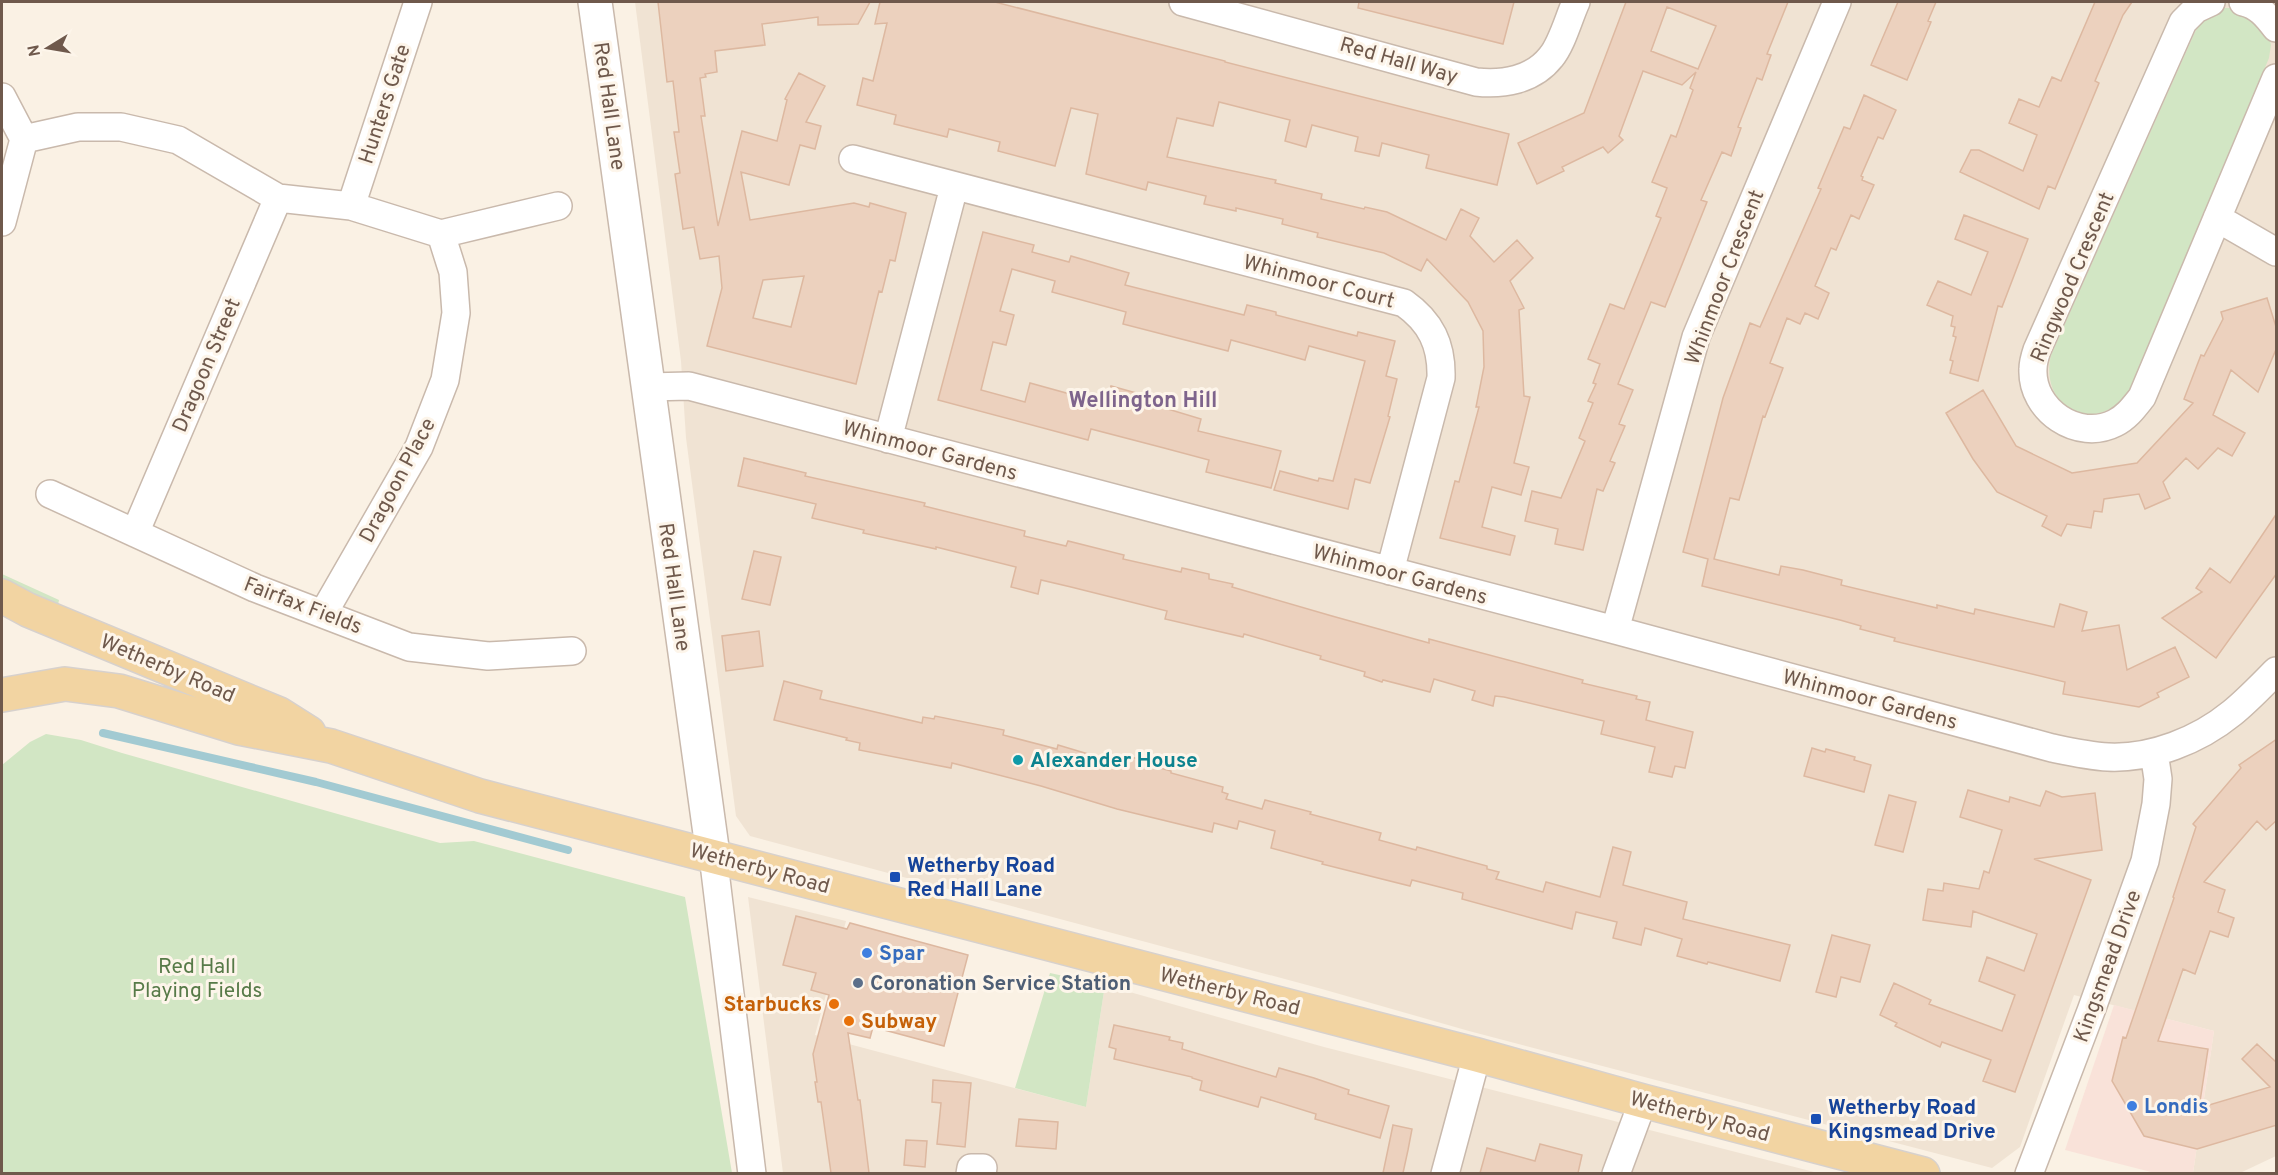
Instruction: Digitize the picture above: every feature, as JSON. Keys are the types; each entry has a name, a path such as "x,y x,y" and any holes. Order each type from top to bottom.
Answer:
{"main road":[{"name":"Wetherby Road","path":"2,596 28,610 279,714 331,746"},
{"name":"Wetherby Road","path":"2,695 64,684 119,691 239,728 331,746 480,796 1923,1173"}],"street":[{"name":"Hunters Gate","path":"351,206 418,2"},
{"name":"Red Hall Lane","path":"595,2 712,855 752,1173"},
{"name":"Red Hall Way","path":"1183,2 1247,9 1476,82 1492,84 1526,77 1540,68 1552,56 1576,2"},
{"name":"Whinmoor Crescent","path":"1615,630 1696,337 1837,2"},
{"name":"Ringwood Crescent","path":"2211,2 2196,9 2183,22 2037,350 2033,369 2035,388 2044,406 2058,419 2076,427 2095,429 2114,423 2130,413 2142,397 2277,78"},
{"path":"2243,2 2250,3 2265,13 2277,27"},
{"path":"2,97 24,139 2,222"},
{"path":"24,139 78,127 121,127 178,140 278,198 351,206 441,234 558,206"},
{"name":"Whinmoor Court","path":"853,159 1404,303 1419,314 1430,327 1438,343 1442,360 1442,378 1390,571"},
{"path":"888,439 954,187"},
{"name":"Dragoon Street","path":"135,533 278,198"},
{"path":"2217,218 2277,252"},
{"name":"Dragoon Place","path":"323,614 419,447 446,380 456,312 453,273 441,234"},
{"name":"Whinmoor Gardens","path":"648,387 689,386 1615,630 2052,748 2109,757 2154,752 2191,739 2213,727 2233,713 2277,671"},
{"name":"Fairfax Fields","path":"50,494 255,588 409,646 488,656 572,651"},
{"name":"Kingsmead Drive","path":"2030,1173 2145,861 2156,804 2158,779 2154,752"},
{"path":"1445,1173 1477,1055"},
{"path":"1616,1173 1643,1101"}],"shaded area":[{"path":"635,2 2276,2 2276,1156 2240,1173 2193,1173 2214,1031 2074,995 2020,1147 1992,1168 1469,1031 1322,989 750,836 736,816 686,438 681,361"},
{"path":"748,897 846,921 815,1035 1086,1107 1105,985 1324,1047 1818,1173 783,1173"},
{"path":"2114,1005 2214,1031 2193,1173 2155,1173 2065,1150"}],"green space":[{"path":"2225,8 2238,8 2268,32 2271,45 2269,58 2131,388 2118,403 2104,412 2089,414 2075,411 2062,403 2054,391 2049,375 2051,355 2195,32 2208,17"},
{"path":"2,574 59,600 58,605 2,580"},
{"name":"Red Hall Playing Fields","path":"46,734 81,740 440,843 474,841 685,897 732,1173 2,1173 2,765 30,742"},
{"path":"1050,973 1105,985 1086,1107 1015,1088"}],"building":[{"path":"658,2 870,2 858,24 818,25 818,17 762,24 765,45 715,51 717,72 705,74 706,77 700,78 705,116 701,116 718,226 742,131 777,141 787,100 785,99 799,73 825,86 806,122 821,126 815,149 800,145 789,185 741,172 750,220 854,203 869,207 870,203 906,213 895,261 890,260 882,292 879,291 856,384 707,346 722,288 719,256 700,259 694,227 683,229 675,174 680,173 674,132 679,132 673,81 667,82","holes":["804,276 791,327 753,318 763,280"]},
{"path":"880,2 995,2 1509,134 1497,185 1426,168 1429,155 1382,143 1379,156 1355,151 1358,137 1312,125 1306,147 1285,141 1290,120 1219,102 1213,126 1177,118 1167,157 1276,180 1275,183 1322,194 1321,199 1387,212 1446,240 1461,209 1479,218 1470,236 1494,262 1517,240 1533,258 1510,281 1524,308 1519,310 1524,396 1530,397 1514,463 1529,467 1521,495 1492,487 1482,527 1515,536 1510,555 1440,538 1455,481 1459,482 1479,407 1476,407 1484,367 1483,331 1468,302 1427,259 1421,271 1384,253 1317,237 1318,233 1282,224 1283,219 1236,208 1236,211 1204,204 1206,196 1148,182 1146,190 1086,174 1098,114 1071,108 1055,166 998,151 1000,142 949,129 947,137 894,124 896,115 857,105 863,78 873,81 887,23 875,24"},
{"path":"1359,2 1514,2 1503,44 1358,8"},
{"path":"1626,2 1788,2 1767,54 1771,55 1762,80 1757,78 1738,127 1741,128 1731,156 1722,152 1701,200 1707,202 1665,307 1651,302 1618,384 1633,390 1619,424 1625,426 1610,461 1615,463 1603,491 1597,489 1583,550 1555,544 1558,529 1525,521 1532,491 1561,498 1585,441 1579,438 1593,403 1588,401 1596,384 1593,383 1600,364 1588,359 1610,304 1624,309 1661,218 1656,216 1667,188 1652,182 1671,135 1676,137 1693,90 1690,88 1696,72 1682,85 1643,71 1619,136 1623,140 1608,153 1603,147 1562,167 1564,171 1537,184 1518,143 1584,113","holes":["1667,7 1716,26 1698,69 1651,51"]},
{"path":"1898,2 1936,2 1928,21 1931,22 1907,80 1871,65"},
{"path":"2095,2 2132,2 2123,15 2095,81 2099,83 2055,189 2048,186 2039,209 1960,172 1971,150 1979,150 2023,171 2037,135 2009,123 2019,99 2039,107 2052,77 2061,81"},
{"path":"1864,95 1896,110 1883,139 1878,137 1861,176 1862,180 1874,185 1859,219 1851,215 1836,250 1831,248 1815,286 1829,293 1818,319 1805,313 1800,324 1787,318 1770,363 1783,368 1765,417 1763,416 1739,500 1730,498 1714,559 1779,575 1781,566 1803,570 1842,580 1841,585 1937,608 1937,605 1974,614 1975,609 2054,627 2060,604 2087,612 2082,631 2119,625 2127,670 2175,647 2189,677 2157,693 2159,697 2139,707 2063,694 2065,682 1894,641 1895,638 1860,629 1861,626 1702,586 1708,559 1683,552 1723,398 1750,323 1760,327 1821,189 1818,188 1844,127 1850,129"},
{"path":"1964,215 2028,239 2002,307 1998,306 1978,381 1950,373 1953,361 1950,360 1956,337 1953,336 1955,327 1951,326 1953,316 1927,305 1938,281 1971,295 1988,252 1955,239"},
{"path":"983,232 1034,245 1032,252 1069,262 1071,256 1129,273 1125,285 1244,315 1247,305 1357,336 1358,332 1395,341 1386,376 1397,379 1388,416 1390,417 1370,483 1355,479 1348,509 1274,490 1280,471 1318,481 1319,478 1333,481 1365,361 1309,346 1305,360 1231,340 1228,351 1123,324 1126,312 1052,292 1055,281 1012,269 1000,311 1014,315 1006,345 993,342 981,390 1025,402 1030,383 1106,404 1111,386 1140,394 1138,400 1201,419 1198,431 1281,451 1271,488 1206,472 1209,460 1164,448 1091,429 1088,440 938,400"},
{"path":"2267,298 2277,330 2277,347 2258,392 2231,370 2213,415 2245,433 2232,456 2218,448 2198,469 2186,458 2163,482 2170,498 2145,509 2139,494 2104,499 2102,512 2094,511 2091,528 2067,524 2061,536 2042,526 2047,516 1997,492 1973,459 1946,413 1983,390 2016,446 2072,473 2137,463 2193,403 2184,399 2201,355 2204,356 2223,319 2221,312"},
{"path":"744,458 806,473 805,476 925,503 924,506 1025,531 1024,536 1066,546 1068,541 1124,555 1123,559 1181,572 1182,568 1209,574 1209,579 1233,584 1232,587 1332,616 1429,643 1429,639 1583,680 1582,683 1637,696 1636,699 1650,702 1646,720 1693,732 1685,768 1675,766 1672,777 1649,772 1655,747 1601,734 1604,721 1504,697 1495,696 1493,706 1472,700 1475,691 1434,679 1430,692 1383,680 1382,682 1364,676 1365,672 1320,659 1321,656 1244,634 1243,637 1165,619 1167,611 1041,580 1038,594 1011,587 1016,567 936,547 936,549 863,533 864,530 812,518 816,504 738,486"},
{"path":"2277,513 2277,573 2216,658 2162,618 2202,592 2196,588 2210,568 2230,583"},
{"path":"754,551 781,557 770,605 742,599"},
{"path":"759,631 763,666 726,671 722,636"},
{"path":"784,681 822,691 820,699 922,723 923,717 934,719 935,716 1004,730 1003,735 1057,749 1058,745 1125,765 1127,756 1161,765 1160,768 1171,771 1171,773 1223,787 1222,792 1228,794 1226,799 1262,809 1265,800 1311,812 1310,814 1381,833 1379,840 1416,850 1417,847 1487,866 1487,869 1499,872 1496,879 1543,892 1546,882 1600,897 1613,847 1631,852 1623,885 1687,902 1683,919 1790,945 1780,981 1677,956 1682,939 1645,928 1641,945 1613,938 1617,922 1576,912 1572,929 1462,899 1463,893 1412,880 1410,886 1322,864 1323,862 1271,848 1275,831 1239,821 1237,829 1214,823 1212,832 1117,809 952,763 951,768 859,750 860,743 846,740 847,738 774,720"},
{"path":"2277,739 2277,820 2266,830 2257,821 2204,882 2225,890 2218,912 2234,918 2228,937 2210,931 2195,974 2183,969 2158,1041 2208,1049 2199,1108 2270,1087 2242,1059 2257,1044 2277,1063 2277,1125 2197,1149 2144,1136 2112,1081 2123,1037 2126,1038 2174,898 2196,827 2193,824 2241,768 2239,765"},
{"path":"1812,748 1825,752 1826,749 1855,757 1854,760 1871,765 1864,792 1804,776"},
{"path":"1968,790 2009,802 2010,797 2040,806 2046,791 2062,797 2095,793 2102,850 2034,859 2091,880 2015,1092 1983,1081 1991,1060 1942,1042 1940,1047 1895,1026 1897,1023 1880,1015 1894,983 1931,1000 1929,1004 2002,1031 2015,995 1979,981 1987,957 2024,971 2037,934 1973,911 1971,927 1923,920 1928,889 1943,891 1944,883 1979,889 1984,871 1989,873 2002,830 1960,817"},
{"path":"1889,795 1916,802 1903,852 1875,845"},
{"path":"796,916 847,929 850,923 968,955 944,1046 873,1027 870,1038 848,1033 858,1100 860,1100 869,1173 831,1173 821,1102 818,1102 813,1054 829,995 811,990 816,973 783,965"},
{"path":"1832,935 1870,945 1860,982 1841,977 1836,997 1816,992"},
{"path":"1114,1025 1170,1037 1169,1040 1183,1043 1182,1049 1276,1077 1279,1068 1314,1078 1349,1090 1348,1094 1389,1106 1380,1138 1315,1119 1316,1114 1261,1097 1258,1107 1200,1090 1202,1081 1192,1077 1114,1059 1116,1049 1109,1047"},
{"path":"933,1080 971,1083 965,1147 937,1144 941,1103 932,1102"},
{"path":"1019,1119 1058,1122 1056,1149 1016,1146"},
{"path":"1393,1125 1412,1129 1403,1173 1383,1173"},
{"path":"906,1140 927,1141 925,1167 904,1165"},
{"path":"1540,1144 1582,1155 1578,1173 1480,1173 1487,1148 1535,1161"}],"waterway":[{"path":"103,733 316,782 568,850"}],"place":[{"name":"Alexander House","path":"1018,760"},
{"name":"Wetherby Road Red Hall Lane","path":"895,877"},
{"name":"Spar","path":"867,953"},
{"name":"Coronation Service Station","path":"858,983"},
{"name":"Starbucks","path":"834,1004"},
{"name":"Subway","path":"849,1021"},
{"name":"Londis","path":"2132,1106"},
{"name":"Wetherby Road Kingsmead Drive","path":"1816,1119"}],"district":[{"name":"Wellington Hill","path":"1143,399"}]}
